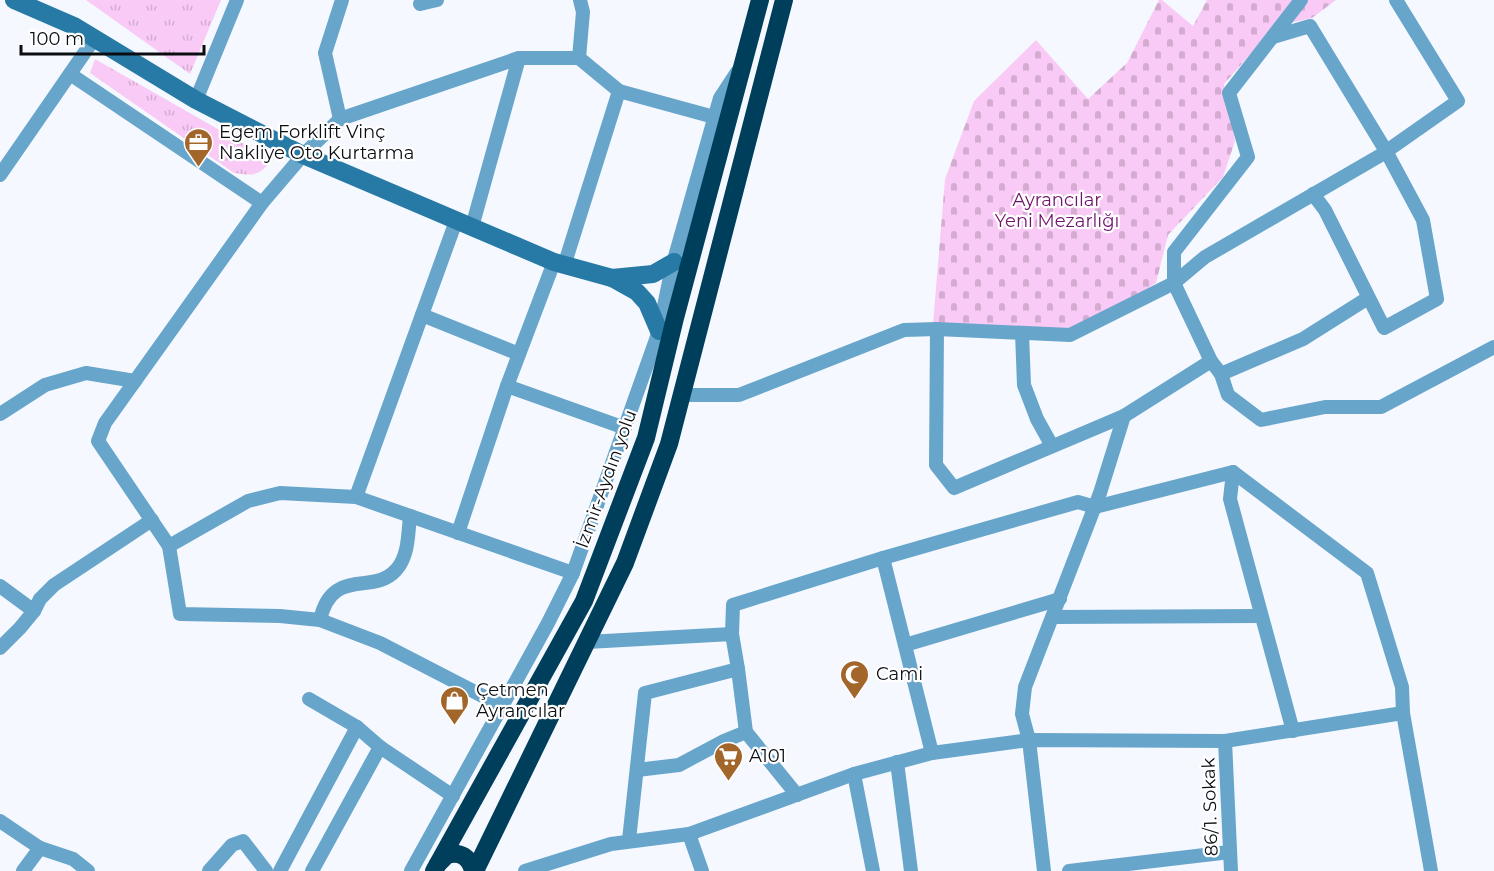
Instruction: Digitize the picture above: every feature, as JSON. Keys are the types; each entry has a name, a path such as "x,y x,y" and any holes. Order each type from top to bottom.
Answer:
{"highway":[{"name":"İzmir-Aydın yolu","path":"436,868 584,601 646,438 675,318 760,0"},
{"path":"474,871 625,563 669,444 784,0"},
{"path":"665,360 659,331 675,318"},
{"path":"436,868 447,855 459,854 469,861 474,871"}],"street":[{"path":"14,0 74,26"},
{"path":"45,0 74,26 94,39 196,100 303,155 559,264 612,278 637,292 647,303 659,331"},
{"path":"196,100 237,0"},
{"path":"340,119 325,53 342,0"},
{"path":"420,4 437,0"},
{"path":"579,57 583,12 580,0"},
{"path":"1301,0 1229,93 1248,157 1174,252 1174,283 1211,361 1221,374 1228,395 1261,420 1325,407 1381,407 1494,347"},
{"path":"682,395 739,395 904,330 937,329 1070,335 1174,283 1205,257 1386,151 1458,101 1396,0"},
{"path":"1273,37 1310,26 1386,151 1423,220 1437,299 1384,328 1325,210 1313,194"},
{"path":"0,175 94,39"},
{"path":"502,706 380,643 320,620 280,616 180,614 169,546 98,441 105,423 262,203 303,155 340,119 519,58 579,57 619,91 714,117"},
{"path":"356,497 422,315 464,224 519,58"},
{"path":"411,871 548,623 573,573 659,331 674,262 720,98 743,63"},
{"path":"70,74 262,203"},
{"path":"458,533 507,386 559,264 619,91"},
{"path":"612,278 652,274 674,262"},
{"path":"1221,374 1303,339 1368,298"},
{"path":"422,315 519,354"},
{"path":"937,329 936,465 954,488 1124,416 1211,361"},
{"path":"1022,333 1024,385 1036,419 1052,446"},
{"path":"0,414 45,385 86,374 135,381"},
{"path":"507,386 625,428"},
{"path":"1044,871 1029,740 1022,714 1025,687 1095,507 1124,416"},
{"path":"796,795 746,732 732,634 733,605 884,558 1078,502 1095,507 1233,472"},
{"path":"1233,472 1230,499 1293,730"},
{"path":"1233,472 1367,573 1402,687 1403,713 1431,871"},
{"path":"169,546 248,501 280,493 356,497 573,573"},
{"path":"320,620 324,604 342,587 388,577 397,570 406,548 410,516"},
{"path":"0,648 54,585 152,520"},
{"path":"884,558 932,753"},
{"path":"0,586 34,611"},
{"path":"905,645 1060,599"},
{"path":"1053,616 1261,616"},
{"path":"587,642 732,634"},
{"path":"629,840 645,693 738,669"},
{"path":"309,699 357,727 380,747 453,796"},
{"path":"525,871 611,844 689,834 854,774 932,753 1029,740 1225,741 1403,713"},
{"path":"280,871 357,727"},
{"path":"637,770 679,765 746,732"},
{"name":"86/1. Sokak","path":"1225,741 1231,871"},
{"path":"312,871 380,747"},
{"path":"897,762 911,871"},
{"path":"854,774 873,871"},
{"path":"0,821 40,848 73,859 88,871"},
{"path":"689,834 702,871"},
{"path":"209,871 232,845 243,841 266,871"},
{"path":"23,871 40,848"},
{"path":"1069,871 1230,852"}],"green space":[{"path":"86,0 221,0 190,74"},
{"name":"Ayrancılar Yeni Mezarlığı","path":"1159,0 1162,0 1193,26 1207,0 1336,0 1312,18 1275,26 1224,84 1235,141 1223,177 1168,235 1156,283 1109,314 1076,327 1036,331 933,324 945,179 974,101 1036,40 1088,99 1127,63"},
{"path":"95,59 272,160 255,174 234,173 90,73"}],"place":[{"name":"Egem Forklift Vinç Nakliye Oto Kurtarma","path":"198,168"},
{"name":"Cami","path":"855,700"},
{"name":"Çetmen Ayrancılar","path":"455,726"},
{"name":"A101","path":"728,782"}]}
